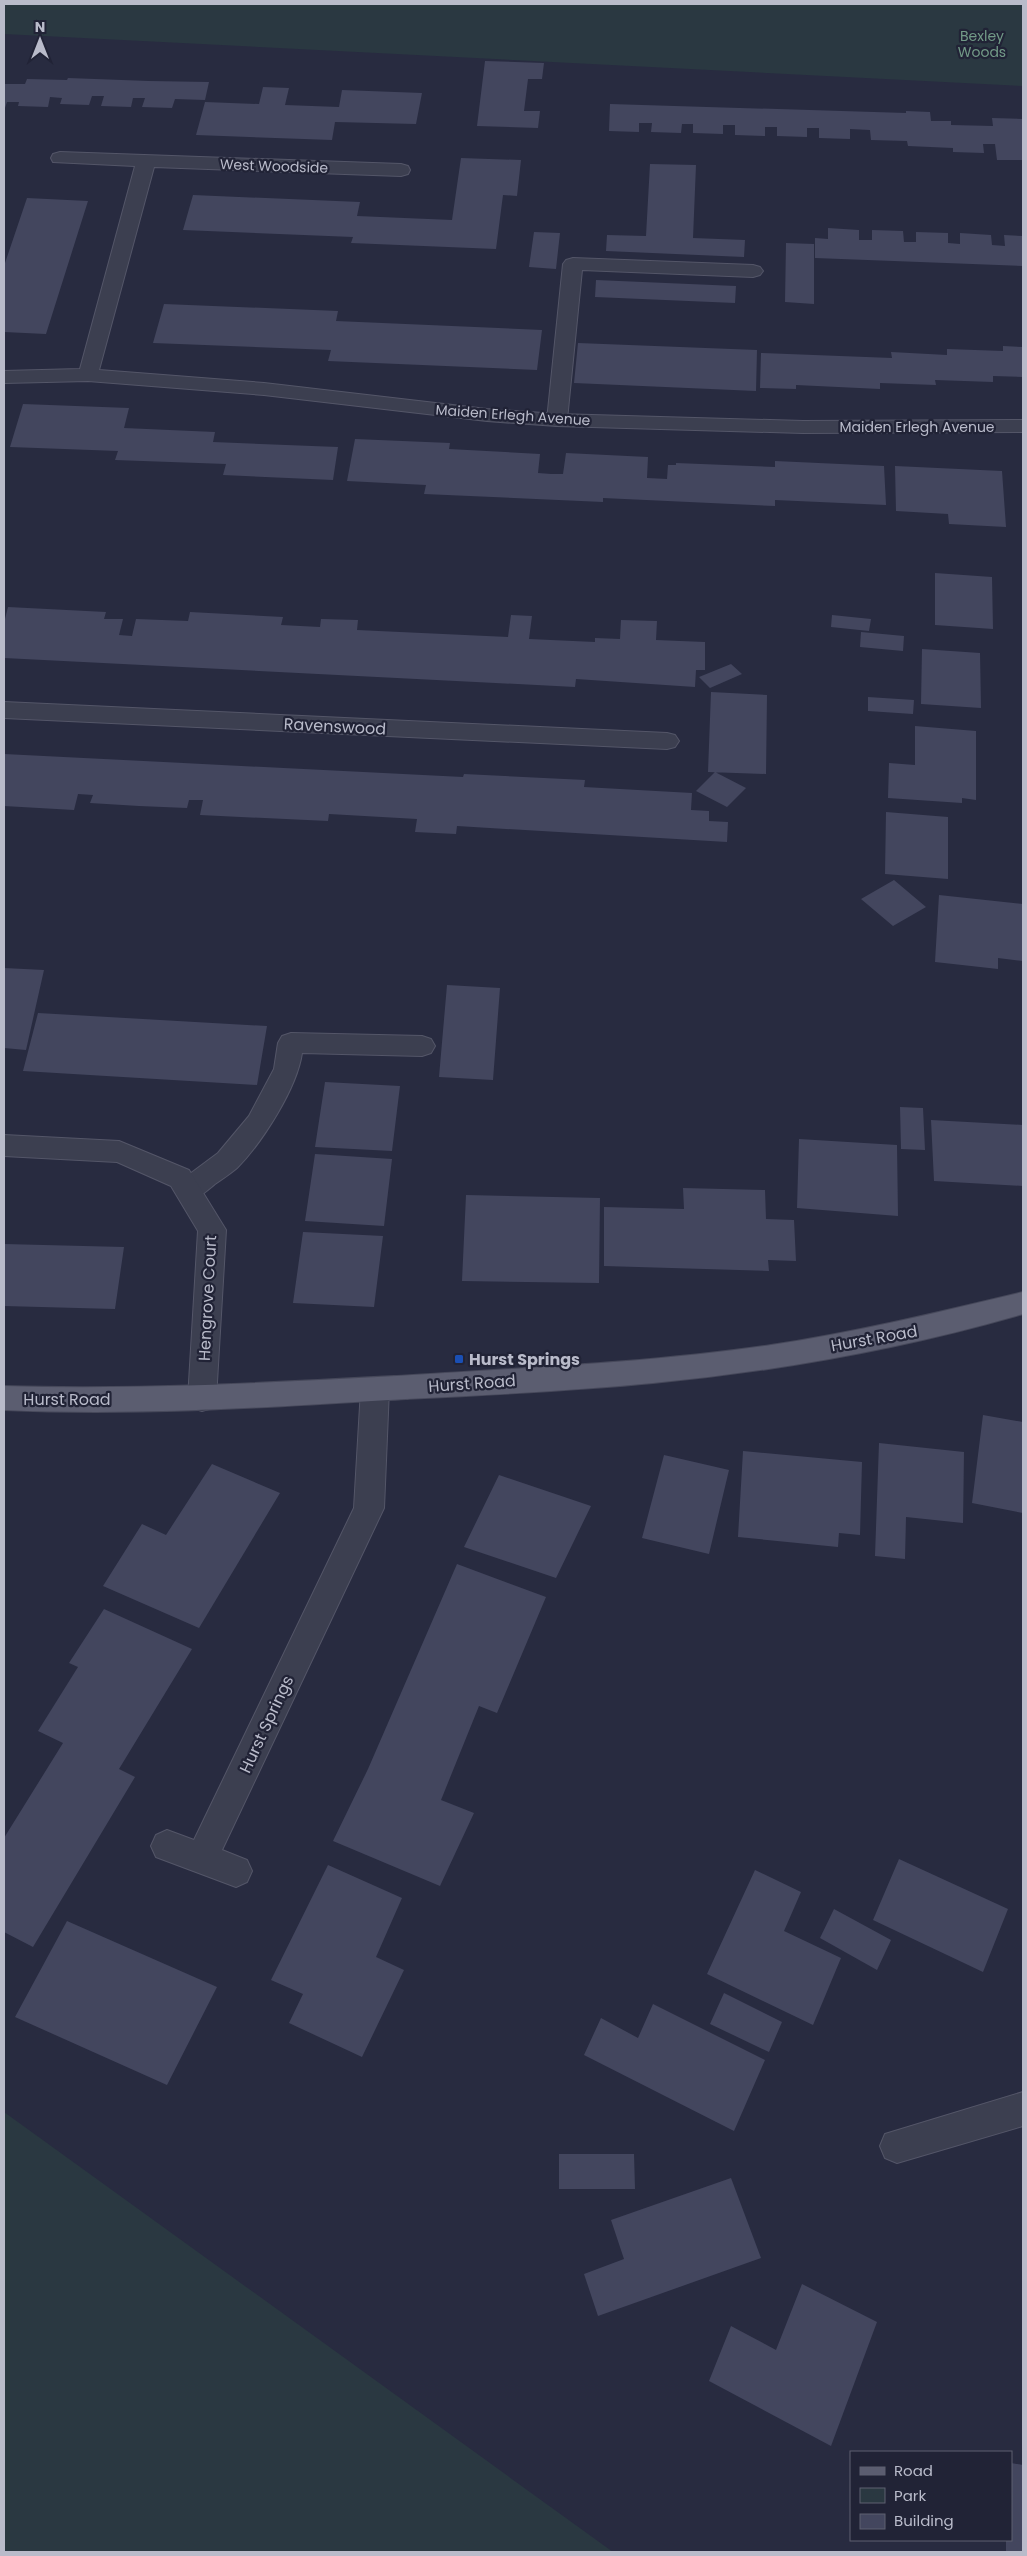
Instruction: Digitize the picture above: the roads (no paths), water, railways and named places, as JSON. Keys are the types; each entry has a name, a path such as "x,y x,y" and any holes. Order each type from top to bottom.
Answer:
{"main road":[{"name":"Hurst Road","path":"4,1398 50,1400 202,1399 621,1374 764,1358 946,1324 1023,1303"}],"street":[{"name":"West Woodside","path":"60,158 401,170"},
{"path":"88,375 146,161"},
{"path":"557,420 573,264 753,271"},
{"name":"Maiden Erlegh Avenue","path":"4,377 88,375 264,389 487,415 557,420 803,427 1023,426"},
{"name":"Ravenswood","path":"4,710 667,741"},
{"path":"188,1190 227,1161 258,1123 288,1069 292,1043 422,1046"},
{"name":"Hengrove Court","path":"4,1145 119,1152 180,1178 212,1230 202,1399"},
{"name":"Hurst Springs","path":"202,1858 369,1508 376,1389"},
{"path":"167,1846 236,1871"},
{"path":"897,2146 1023,2109"}],"place":[{"name":"Hurst Springs","path":"459,1359"}],"park label":[{"name":"Bexley Woods","path":"982,44"}]}
